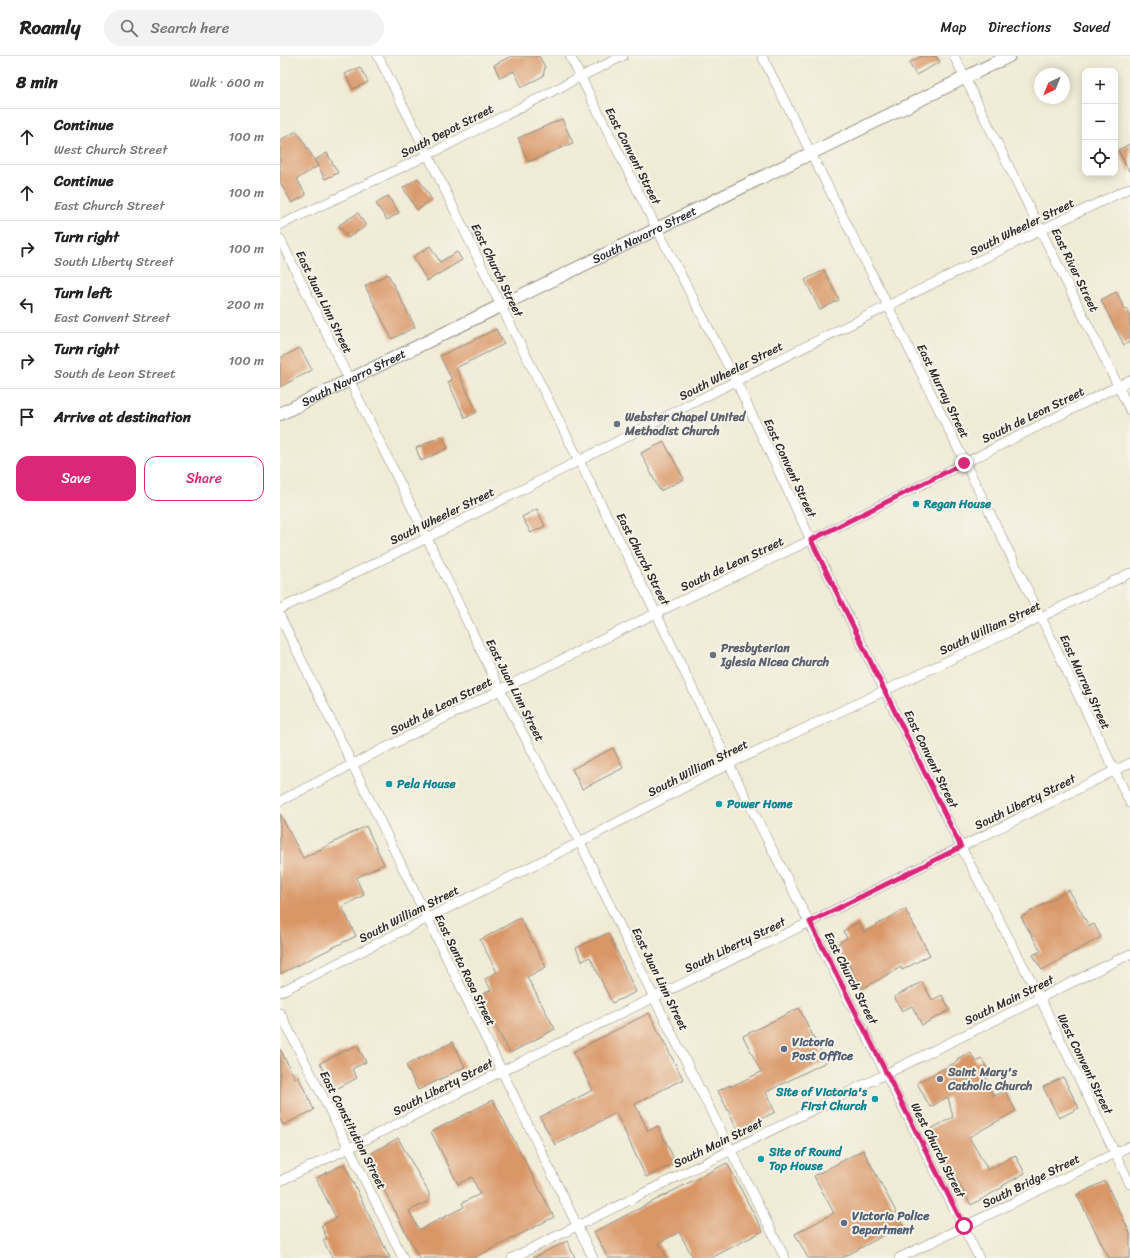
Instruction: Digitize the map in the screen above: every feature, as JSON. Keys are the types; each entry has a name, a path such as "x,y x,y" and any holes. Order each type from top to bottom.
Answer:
{"street":[{"name":"East Church Street","path":"378,56 501,306 656,613 729,764 886,1074"},
{"name":"East Convent Street","path":"570,56 656,229 736,382 811,540 961,847 1040,998"},
{"name":"South Depot Street","path":"280,225 428,155 623,56"},
{"name":"East Murray Street","path":"762,56 888,306 1130,802"},
{"name":"East River Street","path":"954,56 1130,410"},
{"name":"South Navarro Street","path":"280,414 1008,56"},
{"name":"South Wheeler Street","path":"280,609 427,538 1041,230 1130,188"},
{"name":"East Juan Linn Street","path":"280,239 500,690 580,842 654,998 785,1258"},
{"name":"South de Leon Street","path":"280,801 500,690 656,613 811,540 1130,380"},
{"name":"South William Street","path":"280,992 580,842 729,764 1041,617 1130,573"},
{"name":"East Santa Rosa Street","path":"280,616 593,1258"},
{"name":"South Liberty Street","path":"280,1181 502,1071 810,922 1130,763"},
{"name":"South Main Street","path":"512,1258 1130,954"},
{"name":"West Convent Street","path":"1040,998 1130,1184"},
{"name":"East Constitution Street","path":"280,1013 349,1148 402,1258"},
{"name":"West Church Street","path":"886,1074 979,1258"},
{"name":"South Bridge Street","path":"900,1258 1130,1146"}],"building":[{"path":"511,56 539,56 545,67 543,76 522,87 514,71 500,78 494,65"},
{"path":"922,56 936,56 940,62 916,75 909,63"},
{"path":"360,67 368,82 353,89 345,74"},
{"path":"562,119 573,143 528,162 518,138"},
{"path":"297,131 318,166 297,179 306,195 292,203 280,182 280,140"},
{"path":"1130,144 1130,173 1118,150"},
{"path":"327,153 338,173 325,179 315,160"},
{"path":"418,178 432,200 417,210 403,188"},
{"path":"388,196 399,213 387,220 376,204"},
{"path":"358,213 366,226 348,238 339,225"},
{"path":"430,246 440,262 457,252 462,260 427,281 413,257"},
{"path":"824,270 839,300 820,310 805,280"},
{"path":"388,274 415,327 392,339 365,286"},
{"path":"1116,292 1130,315 1130,342 1124,345 1101,300"},
{"path":"496,329 504,344 456,368 477,412 465,418 448,382 452,380 440,356"},
{"path":"300,348 312,370 280,387 280,358"},
{"path":"442,436 448,448 421,461 416,448"},
{"path":"664,442 684,479 660,491 641,453"},
{"path":"537,509 545,526 531,533 522,517"},
{"path":"613,748 623,768 582,789 572,769"},
{"path":"280,814 303,858 366,826 384,864 356,878 364,895 342,907 356,936 280,974"},
{"path":"1069,890 1089,926 1094,924 1101,937 1042,970 1033,955 1041,951 1021,917"},
{"path":"905,909 930,955 902,970 901,967 862,989 837,944 847,938 843,931 858,922 864,932"},
{"path":"520,918 546,967 527,977 555,1029 510,1053 479,996 491,990 485,979 497,972 480,940"},
{"path":"608,933 636,992 612,1003 590,957 582,961 576,948"},
{"path":"922,982 932,1000 942,995 950,1010 922,1025 912,1006 902,1011 894,997"},
{"name":"Victoria Post Office","path":"799,1008 826,1062 766,1092 775,1112 738,1130 718,1091 761,1072 743,1036"},
{"path":"649,1013 683,1079 635,1104 648,1131 658,1126 676,1163 646,1177 616,1113 555,1145 540,1117 593,1090 573,1052"},
{"path":"453,1042 465,1067 418,1090 406,1065"},
{"path":"357,1045 366,1062 352,1069 357,1078 334,1090 320,1063"},
{"path":"280,1049 295,1078 298,1076 314,1110 283,1125 280,1120"},
{"path":"970,1052 976,1062 982,1059 989,1071 982,1075 994,1096 1005,1091 1016,1111 969,1137 988,1170 1015,1155 1025,1173 971,1205 929,1130 953,1117 948,1097 930,1107 917,1083 958,1061 957,1059"},
{"path":"1063,1077 1079,1108 1059,1118 1043,1087"},
{"path":"493,1100 554,1217 474,1258 419,1258 367,1157 398,1138 429,1193 429,1201 409,1211 419,1230 464,1207 462,1203 480,1194 472,1177 458,1184 431,1132"},
{"path":"863,1150 903,1225 842,1258 808,1258 795,1234 834,1213 814,1176"},
{"path":"727,1163 763,1231 711,1258 693,1258 679,1232 659,1243 667,1258 608,1258 594,1232"},
{"path":"344,1164 390,1258 332,1258 323,1240 327,1238 321,1226 336,1218 316,1178"},
{"path":"1105,1181 1130,1233 1130,1258 1109,1258 1077,1195"},
{"path":"567,1241 575,1258 533,1258"}],"place":[{"name":"Webster Chapel United Methodist Church","path":"617,424"},
{"name":"Regan House","path":"916,504"},
{"name":"Presbyterian Iglesia Nicea Church","path":"713,655"},
{"name":"Pela House","path":"389,784"},
{"name":"Power Home","path":"719,804"},
{"name":"Victoria Post Office","path":"784,1049"},
{"name":"Saint Mary's Catholic Church","path":"940,1079"},
{"name":"Site of Victoria's First Church","path":"875,1099"},
{"name":"Site of Round Top House","path":"761,1159"},
{"name":"Victoria Police Department","path":"844,1223"}],"route":[{"path":"964,463 811,540 961,847 810,922 964,1226"}]}
